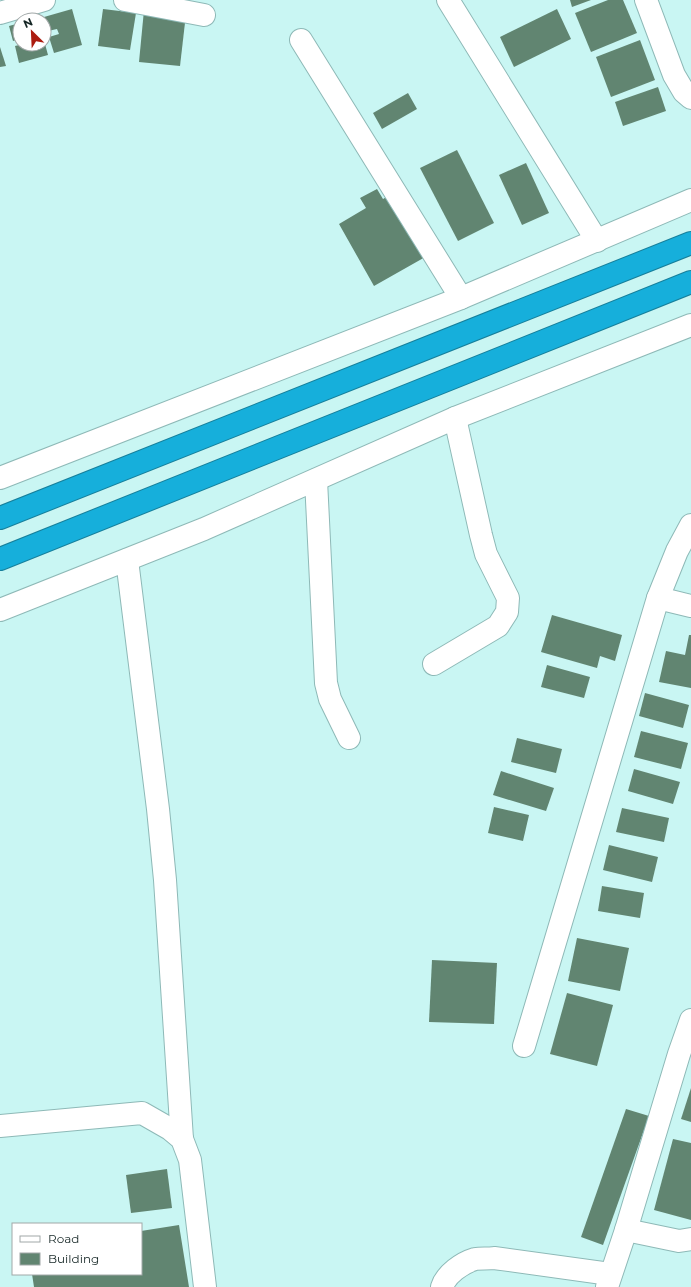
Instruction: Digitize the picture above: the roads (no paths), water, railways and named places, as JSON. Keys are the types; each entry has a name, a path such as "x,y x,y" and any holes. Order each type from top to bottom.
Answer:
{"highway":[{"path":"0,518 691,243"},
{"path":"0,559 691,282"}],"street":[{"path":"0,14 44,0"},
{"path":"125,0 204,15"},
{"path":"448,0 596,241"},
{"path":"646,0 674,75 684,92 691,98"},
{"path":"302,40 461,298"},
{"path":"0,478 461,298 691,200"},
{"path":"0,610 204,529 455,418 691,325"},
{"path":"434,664 498,626 507,612 508,598 486,554 481,536 455,418"},
{"path":"316,480 326,683 330,699 349,738"},
{"path":"524,1046 658,598 677,551 691,525"},
{"path":"127,560 158,809 165,880 182,1140 190,1160 206,1287"},
{"path":"658,598 691,606"},
{"path":"442,1287 444,1280 458,1268 475,1259 494,1258 608,1280 626,1230 679,1054 690,1028"},
{"path":"0,1126 142,1113 170,1129 182,1140"},
{"path":"626,1230 679,1241 691,1239"}]}
